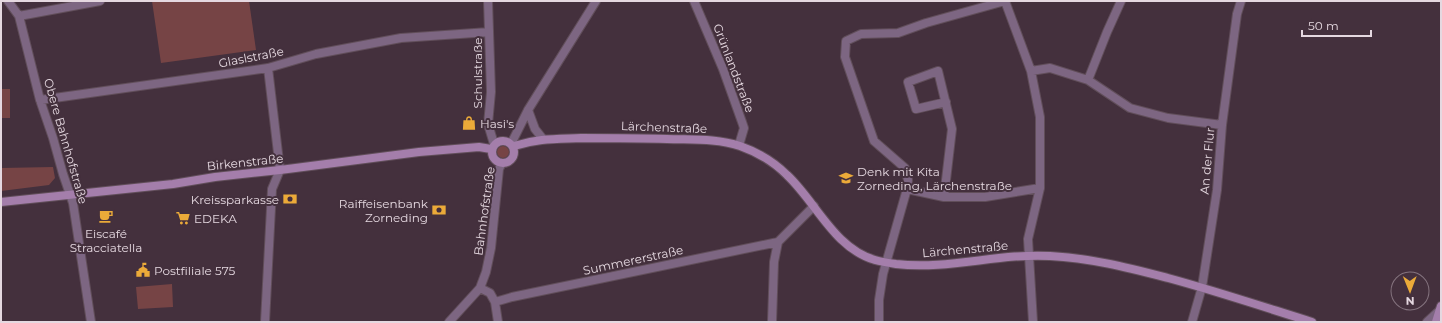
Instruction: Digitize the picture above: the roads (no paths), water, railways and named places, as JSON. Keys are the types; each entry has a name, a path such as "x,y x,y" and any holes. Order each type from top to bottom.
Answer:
{"street":[{"name":"Obere Bahnhofstraße","path":"8,1 19,16 40,100 73,203 91,322"},
{"path":"19,16 100,1"},
{"name":"Schulstraße","path":"488,1 491,92 488,124 493,146"},
{"path":"512,145 502,141 493,146 492,158 502,162 508,162 512,159 515,154 512,145 528,110 596,1"},
{"name":"Grünlandstraße","path":"694,1 723,69 744,128 739,146"},
{"path":"879,322 879,300 886,262 908,180 905,168 874,141 845,57 846,41 861,34 898,33 926,23 1005,1 1031,71 1040,117 1040,188 1028,239 1033,322"},
{"path":"1088,80 1121,1"},
{"name":"An der Flur","path":"1192,322 1202,287 1217,190 1222,125 1237,14 1241,1"},
{"name":"Glaslstraße","path":"40,100 268,68 316,54 401,38 489,32"},
{"path":"265,322 272,189 280,170 268,68"},
{"path":"1031,71 1050,68 1088,80 1130,108 1168,118 1222,125"},
{"path":"944,197 952,129 946,102 938,71 908,82 916,109 946,102"},
{"path":"528,110 535,129 543,139"},
{"name":"Lärchenstraße","path":"512,145 543,139 618,138 706,140 739,146 751,150 774,164 798,186 838,235 864,256 876,260 906,265 936,265 1029,256 1070,257 1129,268 1202,287 1312,322"},
{"name":"Birkenstraße","path":"1,202 173,184 215,176 280,170 419,152 493,146"},
{"name":"Bahnhofstraße","path":"449,322 480,288 489,260 499,169 502,162"},
{"path":"907,188 944,197 985,197 1040,188"},
{"path":"772,322 774,262 778,242 814,206"},
{"name":"Summererstraße","path":"494,302 778,242"},
{"path":"480,288 490,293 494,302 498,322"},
{"path":"1427,322 1440,308"},
{"path":"1436,322 1440,308"}],"place":[{"name":"Hasi's","path":"469,123"},
{"name":"Denk mit Kita Zorneding, Lärchenstraße","path":"846,178"},
{"name":"Kreissparkasse","path":"290,199"},
{"name":"Raiffeisenbank Zorneding","path":"439,210"},
{"name":"Eiscafé Stracciatella","path":"106,216"},
{"name":"EDEKA","path":"183,218"},
{"name":"Postfiliale 575","path":"143,270"}]}
